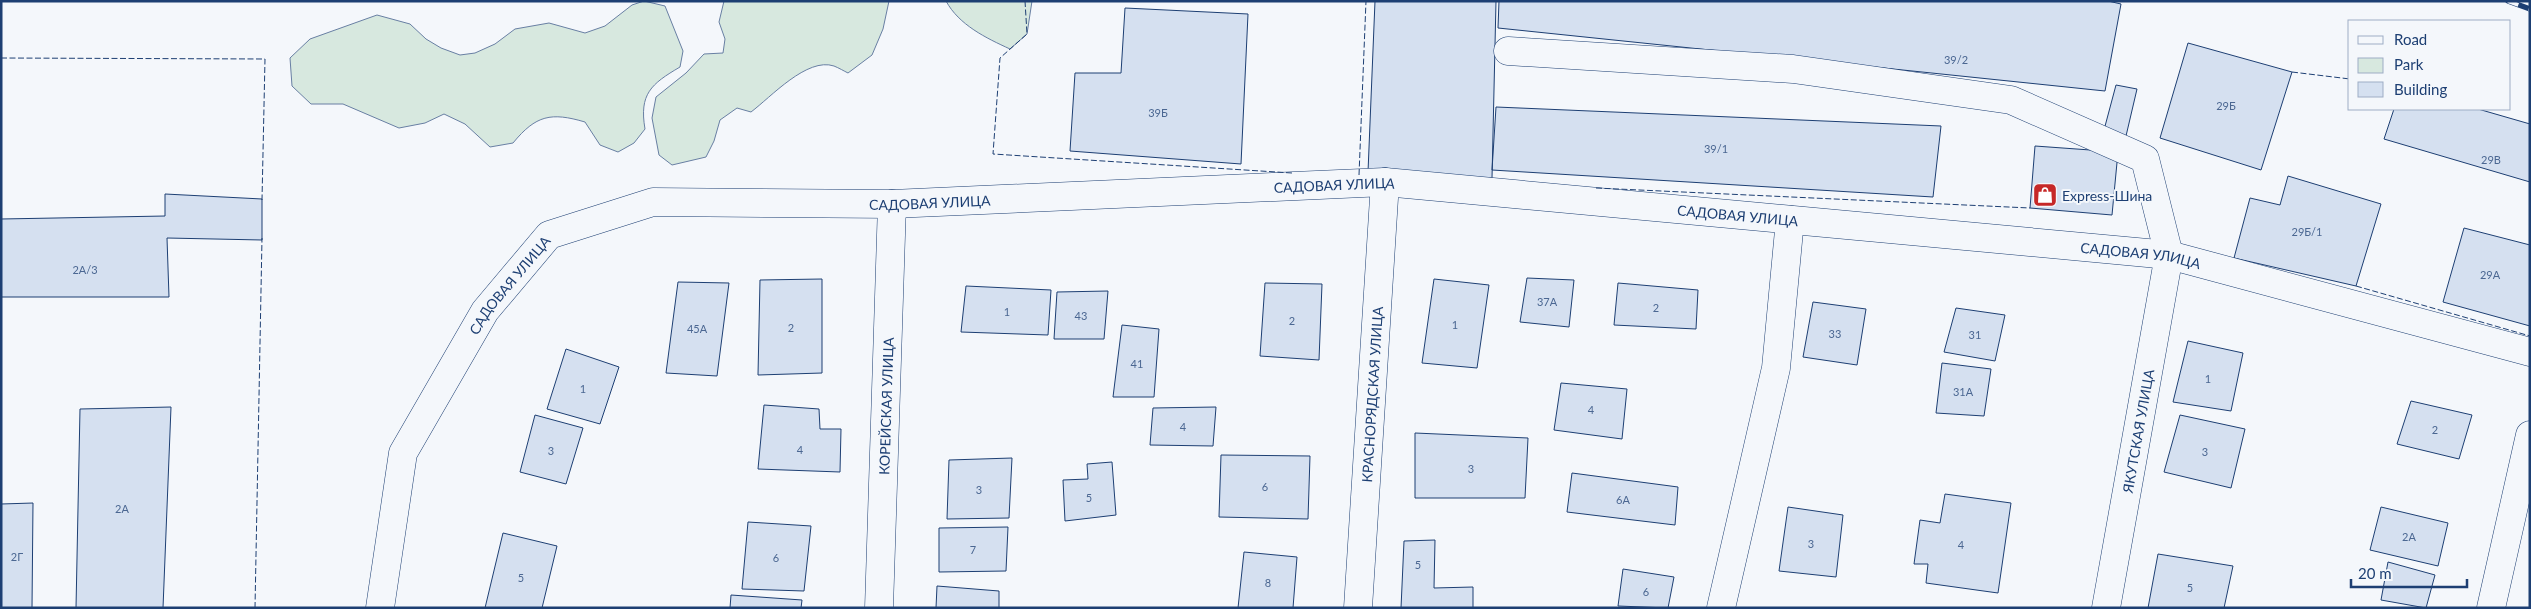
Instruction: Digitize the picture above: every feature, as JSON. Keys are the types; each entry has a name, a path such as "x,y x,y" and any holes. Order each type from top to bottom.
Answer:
{"street":[{"path":"1508,51 1793,69 2011,100 2145,159 2169,255"},
{"name":"САДОВАЯ УЛИЦА","path":"380,608 403,453 485,311 549,235 653,202 892,204 1385,182 2169,255 2530,352"},
{"name":"КРАСНОРЯДСКАЯ УЛИЦА","path":"1358,608 1385,182"},
{"name":"КОРЕЙСКАЯ УЛИЦА","path":"879,608 892,204"},
{"path":"1721,608 1776,368 1790,220"},
{"name":"ЯКУТСКАЯ УЛИЦА","path":"2106,608 2169,255"},
{"path":"2491,608 2530,435"}],"green space":[{"path":"644,1 665,6 683,51 680,67 661,79 649,91 644,107 645,129 634,143 618,152 600,145 585,122 573,119 563,117 545,118 529,126 513,143 490,147 465,124 444,114 425,123 399,128 343,104 311,104 292,86 290,58 310,39 377,15 410,24 426,39 441,48 460,55 475,53 495,44 515,29 549,23 585,33 605,26 632,5"},
{"path":"724,1 889,1 883,29 872,55 848,73 834,66 812,67 779,88 751,112 737,108 720,120 714,141 706,157 672,165 659,155 652,118 656,97 686,73 704,54 723,53 725,39 719,22"},
{"path":"946,1 1032,1 1027,34 1010,49 966,24 951,10"}],"building":[{"path":"1375,1 1496,1 1492,178 1368,172"},
{"path":"1499,1 2108,1 2121,4 2105,91 1498,28"},
{"path":"1125,8 1248,14 1241,164 1070,151 1075,73 1121,73"},
{"path":"2188,43 2292,72 2261,170 2160,138"},
{"path":"2116,85 2137,89 2126,136 2104,130"},
{"path":"1496,107 1941,126 1933,197 1492,170"},
{"path":"2394,110 2481,110 2530,124 2530,182 2384,139"},
{"path":"2035,146 2118,152 2112,215 2030,208"},
{"path":"2288,176 2381,204 2356,286 2234,258 2250,198 2280,205"},
{"path":"165,194 262,199 262,240 167,238 169,297 1,297 1,219 165,216"},
{"path":"2464,228 2530,245 2530,326 2443,302"},
{"path":"1527,278 1574,280 1569,327 1520,322"},
{"path":"822,279 822,373 758,375 760,280"},
{"path":"1434,279 1489,285 1477,368 1422,363"},
{"path":"678,282 729,283 717,376 666,373"},
{"path":"1265,283 1322,284 1319,360 1260,356"},
{"path":"1618,283 1698,290 1696,329 1614,325"},
{"path":"966,286 1051,290 1048,335 961,332"},
{"path":"1108,291 1104,339 1054,339 1057,292"},
{"path":"1813,302 1866,309 1857,365 1803,357"},
{"path":"1956,308 2005,315 1995,361 1944,352"},
{"path":"1122,325 1159,329 1154,397 1113,397"},
{"path":"2188,341 2243,353 2231,411 2173,402"},
{"path":"566,349 619,367 600,424 547,409"},
{"path":"1942,363 1991,369 1984,416 1936,413"},
{"path":"1561,383 1627,389 1622,439 1554,430"},
{"path":"2411,401 2472,415 2459,459 2397,444"},
{"path":"764,405 819,409 820,429 841,429 840,472 758,469"},
{"path":"171,407 163,608 76,608 80,409"},
{"path":"1216,407 1213,446 1150,445 1153,408"},
{"path":"535,415 583,428 566,484 520,472"},
{"path":"2180,415 2245,429 2231,488 2164,472"},
{"path":"1415,433 1528,438 1525,498 1415,498"},
{"path":"1221,455 1310,456 1308,519 1219,517"},
{"path":"1012,458 1009,518 947,519 949,460"},
{"path":"1112,462 1116,515 1065,521 1063,480 1088,479 1087,464"},
{"path":"1572,473 1678,487 1675,525 1567,512"},
{"path":"1945,494 2011,503 1998,593 1926,583 1928,564 1914,564 1920,520 1940,523"},
{"path":"33,503 32,608 1,608 1,504"},
{"path":"1788,507 1843,515 1836,577 1779,571"},
{"path":"2381,507 2448,523 2438,566 2370,550"},
{"path":"748,522 811,526 804,591 742,589"},
{"path":"1008,527 1006,571 939,572 939,528"},
{"path":"503,533 557,546 542,608 485,608"},
{"path":"1435,540 1434,588 1473,587 1473,608 1401,608 1404,541"},
{"path":"1244,552 1297,557 1293,608 1238,608"},
{"path":"2158,554 2233,566 2224,608 2148,608"},
{"path":"2388,562 2435,575 2426,608 2381,600"},
{"path":"1623,569 1674,577 1668,608 1618,606"},
{"path":"937,586 999,591 999,608 936,608"},
{"path":"731,595 802,600 801,608 730,608"}],"railway":[{"path":"2508,1 2530,9"}],"fence":[{"path":"1025,1 1027,34 1000,58 993,154 1292,173"},
{"path":"1359,175 1366,1"},
{"path":"1,58 265,59 262,200"},
{"path":"2292,72 2348,79"},
{"path":"1596,188 2030,208"},
{"path":"255,608 262,238"},
{"path":"2356,286 2530,336"}],"place":[{"name":"Express-Шина","path":"2045,195"}]}
